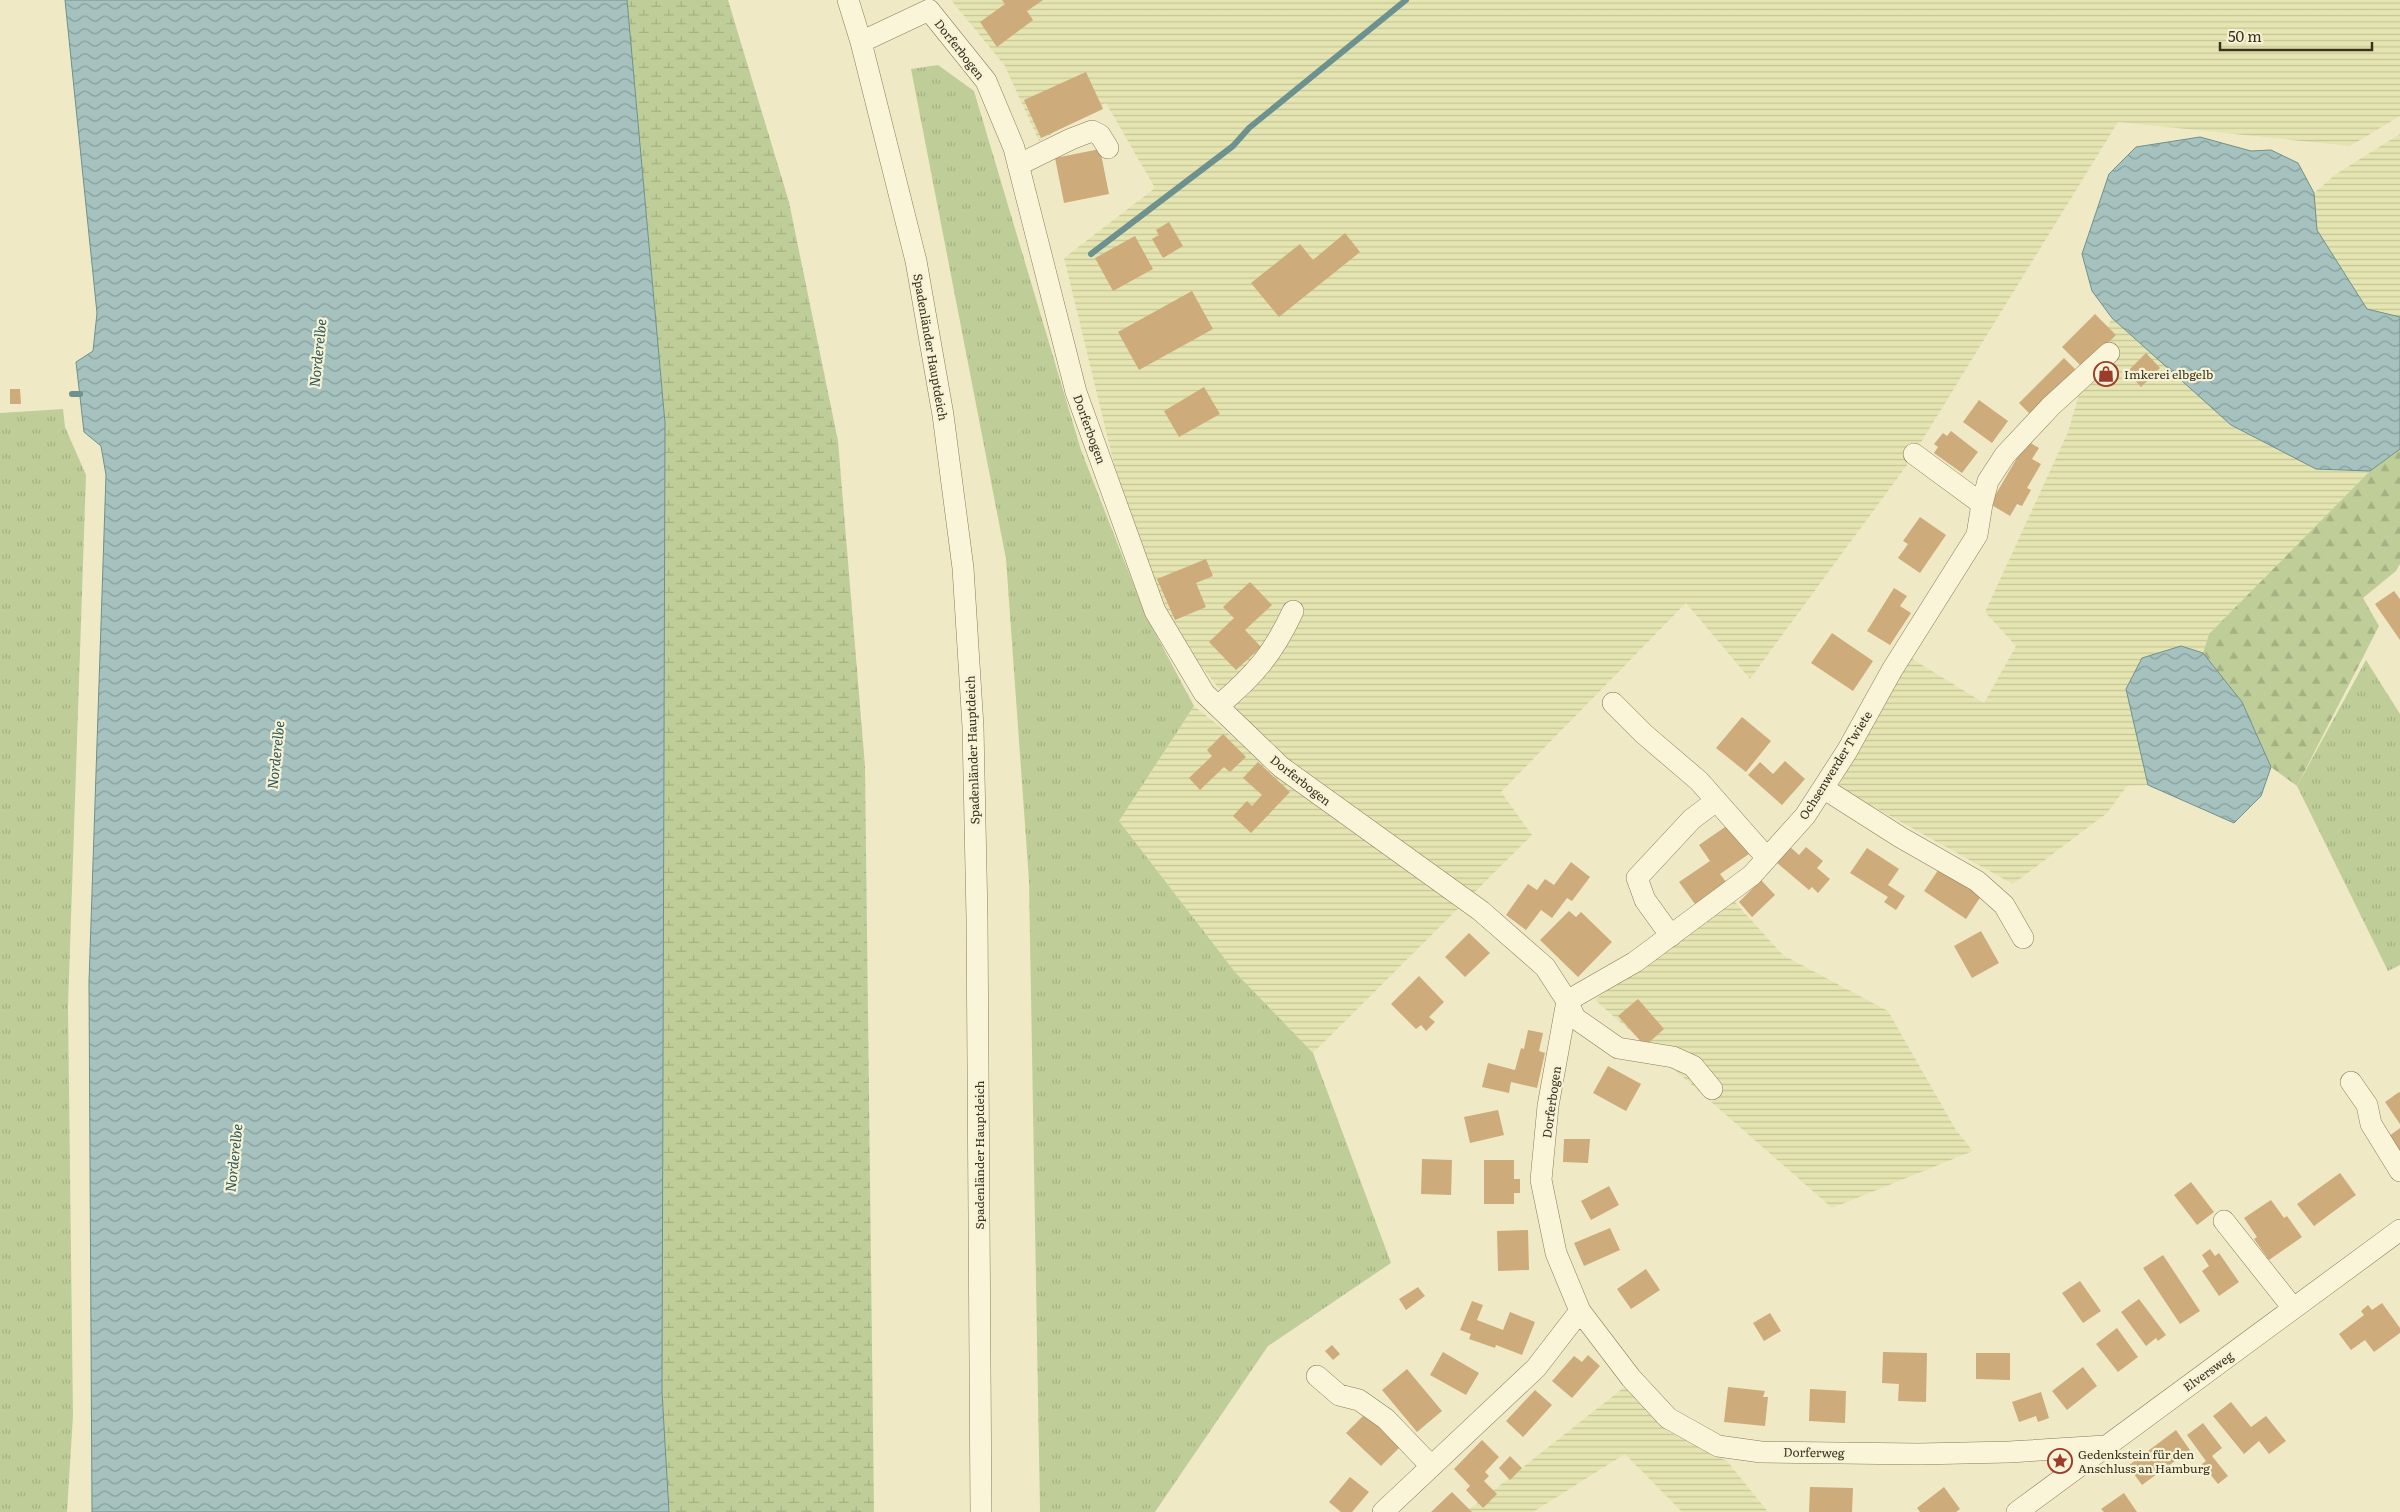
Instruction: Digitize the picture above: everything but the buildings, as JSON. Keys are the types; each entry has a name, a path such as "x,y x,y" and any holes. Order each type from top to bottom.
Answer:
{"street":[{"name":"Spadenländer Hauptdeich","path":"848,0 861,42 916,261 944,415 963,568 973,727 977,918 981,1512"},
{"name":"Dorferbogen","path":"861,42 926,5 986,81 1014,148 1076,392 1155,611 1204,693 1281,767 1480,912 1545,967 1567,1001 1548,1106 1541,1180 1556,1253 1580,1312"},
{"path":"1018,165 1092,131 1100,135 1108,148"},
{"name":"Ochsenwerder Twiete","path":"1567,1001 1635,962 1752,875 1805,816 1847,751 1892,670 1976,535 1988,481 2005,455 2051,406 2109,353"},
{"path":"1914,454 1982,504"},
{"path":"1218,706 1246,682 1279,642 1293,611"},
{"path":"1613,702 1637,728 1699,780 1767,858"},
{"path":"1823,788 1900,837 1977,882 2004,905 2023,938"},
{"path":"1671,936 1645,900 1637,878 1692,819 1716,801"},
{"path":"1567,1001 1575,1018 1618,1048 1673,1057 1693,1066 1712,1088"},
{"path":"2351,1082 2366,1105 2371,1124 2400,1170"},
{"path":"2224,1221 2293,1308"},
{"name":"Elversweg","path":"2017,1512 2400,1230"},
{"path":"1383,1512 1536,1368 1580,1312"},
{"name":"Dorferweg","path":"1580,1312 1631,1378 1668,1418 1718,1446 1761,1452 1919,1454 2008,1452 2105,1446"},
{"path":"1317,1376 1339,1395 1359,1400 1386,1420 1431,1466"}],"green space":[{"path":"627,0 728,0 789,202 838,441 865,766 874,1512 669,1512 662,1392 665,423"},
{"path":"951,0 2400,0 2400,116 2350,146 2118,122 1907,465 1750,679 1686,603 1501,792 1532,835 1313,1053 1235,972 1119,821 1194,706 1350,831 1234,707 1180,640 1139,547 1114,464 1064,258 1155,188 1106,103 1039,141 1005,66"},
{"path":"938,65 974,91 1081,450 1145,614 1194,706 1119,821 1235,972 1313,1053 1391,1263 1268,1346 1155,1512 1040,1512 1029,881 1006,559 911,69"},
{"path":"2400,134 2400,317 2367,309 2317,230 2314,193 2336,174"},
{"path":"2112,318 2231,425 2316,469 2370,471 2209,634 2203,653 2181,646 2126,689 2148,785 2127,786 2107,813 2013,884 1838,787 1909,657 1984,703 2016,646 1985,612 2068,432 2087,367"},
{"path":"63,409 65,427 86,475 68,1007 73,1416 67,1512 0,1512 0,413"},
{"path":"2400,449 2400,564 2396,571 2363,598 2379,626 2297,786 2271,767 2242,702 2203,653 2209,634 2370,471"},
{"path":"2366,660 2400,714 2400,965 2388,971 2297,786"},
{"path":"1733,900 1783,955 1888,1011 1956,1130 1973,1151 1832,1208 1595,1000 1660,947"},
{"path":"1627,1385 1669,1432 1727,1461 1768,1512 1682,1512 1625,1454 1533,1512 1466,1512"}],"water":[{"name":"Norderelbe","path":"65,0 627,0 665,423 662,1392 669,1512 92,1512 89,982 106,475 101,446 84,432 76,362 93,351 97,313"},
{"path":"2200,137 2251,151 2271,150 2298,163 2314,193 2317,230 2367,309 2400,317 2400,449 2370,471 2316,469 2231,425 2112,318 2092,291 2082,254 2109,174 2136,147"},
{"path":"2181,646 2203,653 2242,702 2271,767 2261,796 2234,823 2148,785 2126,689 2142,658"}],"waterway":[{"path":"1091,254 1233,146 1249,128 1406,0"},
{"path":"72,394 80,394"}],"place":[{"name":"Imkerei elbgelb","path":"2106,374"},
{"name":"Gedenkstein für den Anschluss an Hamburg","path":"2060,1461"}]}
